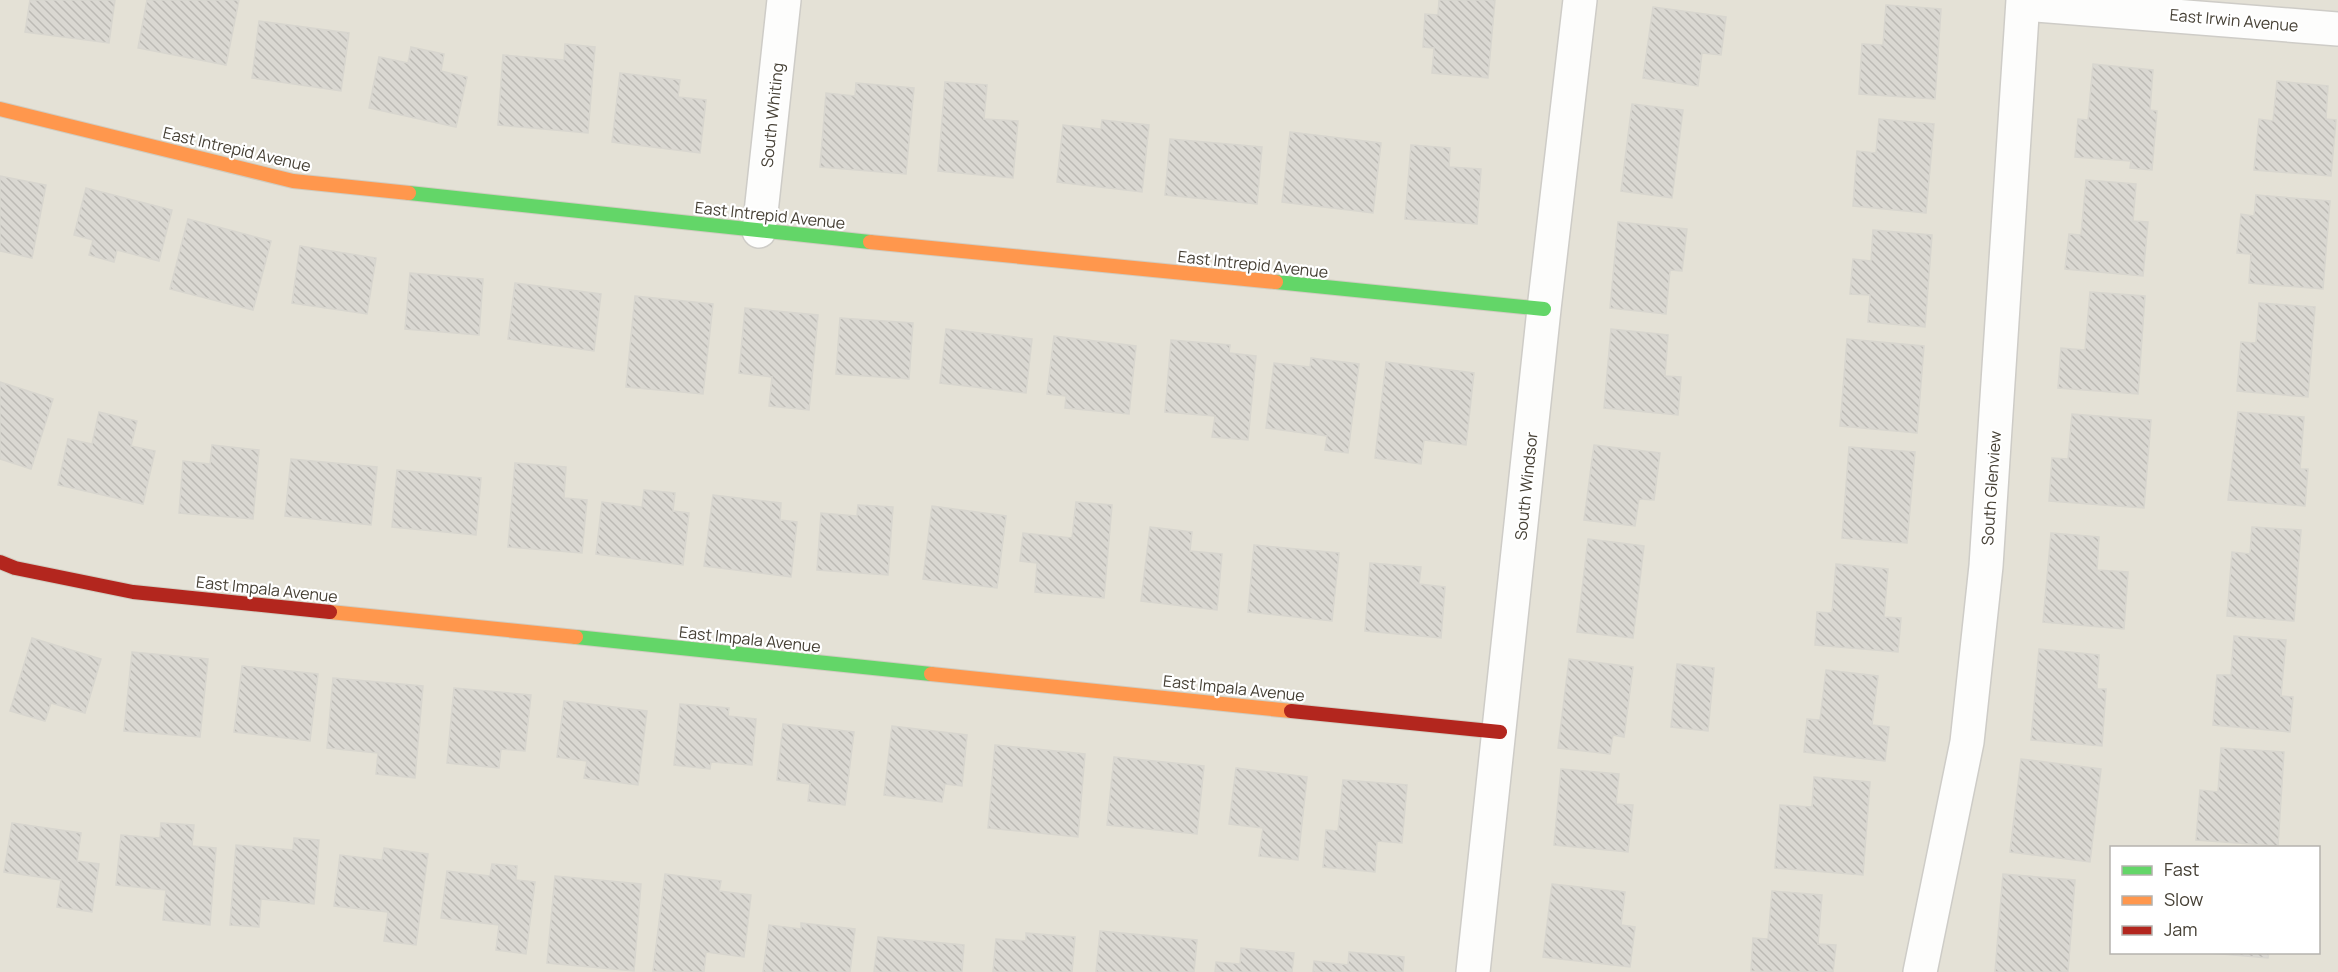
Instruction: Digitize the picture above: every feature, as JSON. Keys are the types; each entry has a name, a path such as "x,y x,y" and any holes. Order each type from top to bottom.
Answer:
{"street":[{"name":"South Whiting","path":"759,231 784,0"},
{"name":"South Windsor","path":"1473,972 1544,309 1580,0"},
{"name":"East Irwin Avenue","path":"2023,2 2338,29"},
{"name":"South Glenview","path":"1920,972 1969,730 1986,566 2023,2"},
{"name":"East Intrepid Avenue","path":"0,109 293,181 759,231 1544,309"},
{"name":"East Impala Avenue","path":"0,562 15,568 133,592 1500,732"}],"shaded area":[{"path":"0,0 2338,0 2338,972 0,972"}],"building":[{"path":"30,0 115,0 109,43 25,32"},
{"path":"147,0 239,0 226,65 138,48"},
{"path":"1439,0 1495,0 1488,78 1432,73 1434,48 1423,47 1425,14 1438,15"},
{"path":"1886,5 1941,9 1935,99 1859,94 1862,44 1883,45"},
{"path":"1653,7 1726,17 1721,55 1702,53 1698,86 1643,78"},
{"path":"259,21 349,33 341,91 252,78"},
{"path":"565,44 595,47 588,133 498,125 503,55 564,60"},
{"path":"411,47 444,54 441,71 467,77 456,127 369,108 379,57 408,63"},
{"path":"2093,64 2153,70 2150,110 2157,111 2152,170 2130,168 2131,161 2075,157 2078,119 2088,120"},
{"path":"620,73 680,80 678,97 706,100 700,153 612,142"},
{"path":"2277,81 2328,86 2326,119 2336,120 2331,176 2254,170 2259,119 2273,121"},
{"path":"945,82 987,85 984,119 1018,121 1013,178 938,171"},
{"path":"856,83 914,88 906,174 820,167 826,93 855,96"},
{"path":"1632,104 1683,110 1672,198 1621,191"},
{"path":"1879,119 1934,124 1926,213 1853,206 1857,151 1876,153"},
{"path":"1102,120 1149,125 1142,192 1057,182 1063,125 1101,129"},
{"path":"1290,132 1381,143 1373,213 1282,202"},
{"path":"1170,139 1262,147 1257,204 1165,195"},
{"path":"1411,145 1450,148 1449,167 1481,169 1477,224 1405,219"},
{"path":"0,176 46,185 32,258 0,251"},
{"path":"2086,180 2136,184 2133,221 2148,222 2143,276 2065,269 2069,234 2081,235"},
{"path":"86,188 172,210 159,261 117,250 114,262 89,255 93,240 74,235"},
{"path":"2256,195 2330,201 2323,289 2249,283 2251,254 2237,253 2241,214 2254,216"},
{"path":"188,219 271,241 253,310 170,289"},
{"path":"1618,222 1687,229 1682,271 1670,270 1666,314 1610,308"},
{"path":"1873,230 1932,235 1925,327 1868,322 1870,295 1850,294 1853,259 1871,261"},
{"path":"300,246 376,258 367,314 292,303"},
{"path":"410,273 483,279 479,335 405,329"},
{"path":"515,283 601,294 594,351 508,339"},
{"path":"2090,292 2145,296 2138,394 2058,388 2061,348 2085,350"},
{"path":"635,296 713,304 703,394 626,387"},
{"path":"2259,303 2315,307 2308,397 2237,391 2241,342 2256,343"},
{"path":"745,308 818,315 809,410 769,406 772,377 739,373"},
{"path":"840,318 913,323 909,379 836,374"},
{"path":"946,329 1032,339 1026,393 940,383"},
{"path":"1611,329 1668,335 1665,376 1681,377 1678,415 1604,408"},
{"path":"1054,336 1136,346 1129,414 1065,408 1066,396 1047,394"},
{"path":"1847,339 1924,346 1917,433 1840,426"},
{"path":"1171,340 1230,345 1229,353 1256,356 1248,440 1212,437 1215,416 1165,412"},
{"path":"1311,358 1359,364 1348,453 1325,450 1327,436 1266,428 1274,363 1310,367"},
{"path":"1386,362 1474,373 1466,445 1424,440 1421,464 1375,458"},
{"path":"0,382 53,399 31,469 0,459"},
{"path":"99,412 137,421 131,446 155,451 143,504 58,485 68,439 92,444"},
{"path":"2238,412 2304,417 2300,469 2308,469 2305,506 2228,500"},
{"path":"2072,414 2151,420 2144,508 2049,501 2052,458 2068,459"},
{"path":"212,445 259,450 253,519 179,513 183,461 210,464"},
{"path":"1594,445 1660,453 1654,500 1639,499 1635,526 1584,520"},
{"path":"1849,447 1915,452 1907,543 1842,538"},
{"path":"291,459 377,467 371,525 285,516"},
{"path":"515,463 566,467 564,498 587,500 582,553 508,547"},
{"path":"397,470 481,478 476,535 392,527"},
{"path":"644,490 675,493 673,511 689,513 683,565 596,554 602,502 642,507"},
{"path":"713,495 781,503 780,520 797,522 791,577 704,566"},
{"path":"1076,502 1112,505 1104,598 1035,592 1037,563 1020,561 1023,533 1072,538"},
{"path":"858,505 893,507 888,575 817,570 821,513 857,516"},
{"path":"932,506 1006,516 997,588 923,579"},
{"path":"1150,527 1192,532 1190,551 1222,554 1217,610 1141,601"},
{"path":"2252,527 2301,530 2294,621 2227,616 2232,552 2250,554"},
{"path":"2051,533 2099,537 2097,570 2128,572 2124,629 2043,622"},
{"path":"1588,539 1644,546 1633,638 1577,632"},
{"path":"1254,545 1339,553 1332,621 1248,612"},
{"path":"1370,563 1421,567 1419,584 1445,587 1441,638 1365,631"},
{"path":"1836,564 1888,569 1884,617 1901,618 1898,652 1815,645 1817,612 1832,613"},
{"path":"2234,636 2286,640 2281,696 2293,697 2290,732 2213,725 2217,675 2231,675"},
{"path":"32,638 101,659 85,713 51,703 45,721 10,711"},
{"path":"2039,649 2099,655 2097,689 2106,689 2102,746 2031,740"},
{"path":"132,652 208,659 200,737 124,731"},
{"path":"1569,659 1633,667 1624,737 1613,735 1610,754 1558,748"},
{"path":"1677,664 1714,668 1708,731 1671,727"},
{"path":"242,666 318,674 310,741 234,732"},
{"path":"1826,670 1878,676 1872,725 1889,727 1885,761 1804,752 1807,719 1820,720"},
{"path":"333,678 423,686 415,778 376,774 378,753 327,748"},
{"path":"454,688 531,695 525,751 501,749 499,768 447,763"},
{"path":"564,701 647,711 638,785 584,778 587,761 557,757"},
{"path":"680,704 729,708 728,716 756,719 752,765 711,762 710,769 674,765"},
{"path":"783,724 854,732 845,805 808,801 810,784 777,780"},
{"path":"892,726 967,735 962,786 945,784 942,802 884,795"},
{"path":"995,745 1085,754 1078,837 988,828"},
{"path":"2221,748 2284,752 2278,846 2196,840 2200,790 2218,792"},
{"path":"1114,757 1204,766 1197,834 1107,825"},
{"path":"2021,759 2101,769 2090,862 2010,852"},
{"path":"1236,768 1307,777 1298,860 1259,856 1263,828 1229,824"},
{"path":"1561,769 1619,774 1616,804 1633,805 1628,852 1554,845"},
{"path":"1814,777 1870,782 1863,875 1775,868 1780,805 1812,807"},
{"path":"1343,780 1407,785 1402,843 1377,841 1375,872 1323,867 1326,830 1338,831"},
{"path":"12,823 81,833 77,861 99,864 92,912 57,907 61,880 4,872"},
{"path":"161,823 194,825 192,846 216,848 210,925 163,920 166,890 116,885 121,835 160,838"},
{"path":"294,838 319,840 314,904 261,899 259,927 230,925 236,845 293,850"},
{"path":"384,848 428,854 416,945 384,941 388,912 334,906 340,855 382,860"},
{"path":"492,864 517,866 516,880 535,882 526,954 496,950 499,925 441,918 447,871 490,876"},
{"path":"665,874 721,881 719,891 751,895 744,957 706,952 704,972 653,971"},
{"path":"2003,874 2075,880 2068,972 1995,972"},
{"path":"555,876 641,884 634,971 547,963"},
{"path":"1552,884 1625,892 1621,925 1635,927 1630,967 1543,957"},
{"path":"1772,891 1822,895 1818,944 1836,945 1833,972 1751,971 1753,938 1768,939"},
{"path":"801,923 855,929 850,972 763,972 769,925 801,929"},
{"path":"1100,931 1197,940 1194,972 1096,972"},
{"path":"1026,933 1075,937 1072,972 993,972 996,939 1026,941"},
{"path":"878,937 964,945 962,972 874,972"},
{"path":"1241,948 1294,953 1292,972 1215,972 1216,962 1240,964"},
{"path":"1349,952 1404,957 1403,972 1313,972 1314,961 1348,965"},
{"path":"2221,954 2269,954 2268,958"}],"traffic: fast":[{"path":"409,193 870,242"},
{"path":"1276,282 1544,309"},
{"path":"576,637 931,674"}],"traffic: slow":[{"path":"0,109 293,181 409,193"},
{"path":"870,242 1276,282"},
{"path":"330,612 576,637"},
{"path":"931,674 1291,711"}],"traffic: jam":[{"path":"0,562 15,568 133,592 330,612"},
{"path":"1291,711 1500,732"}]}
